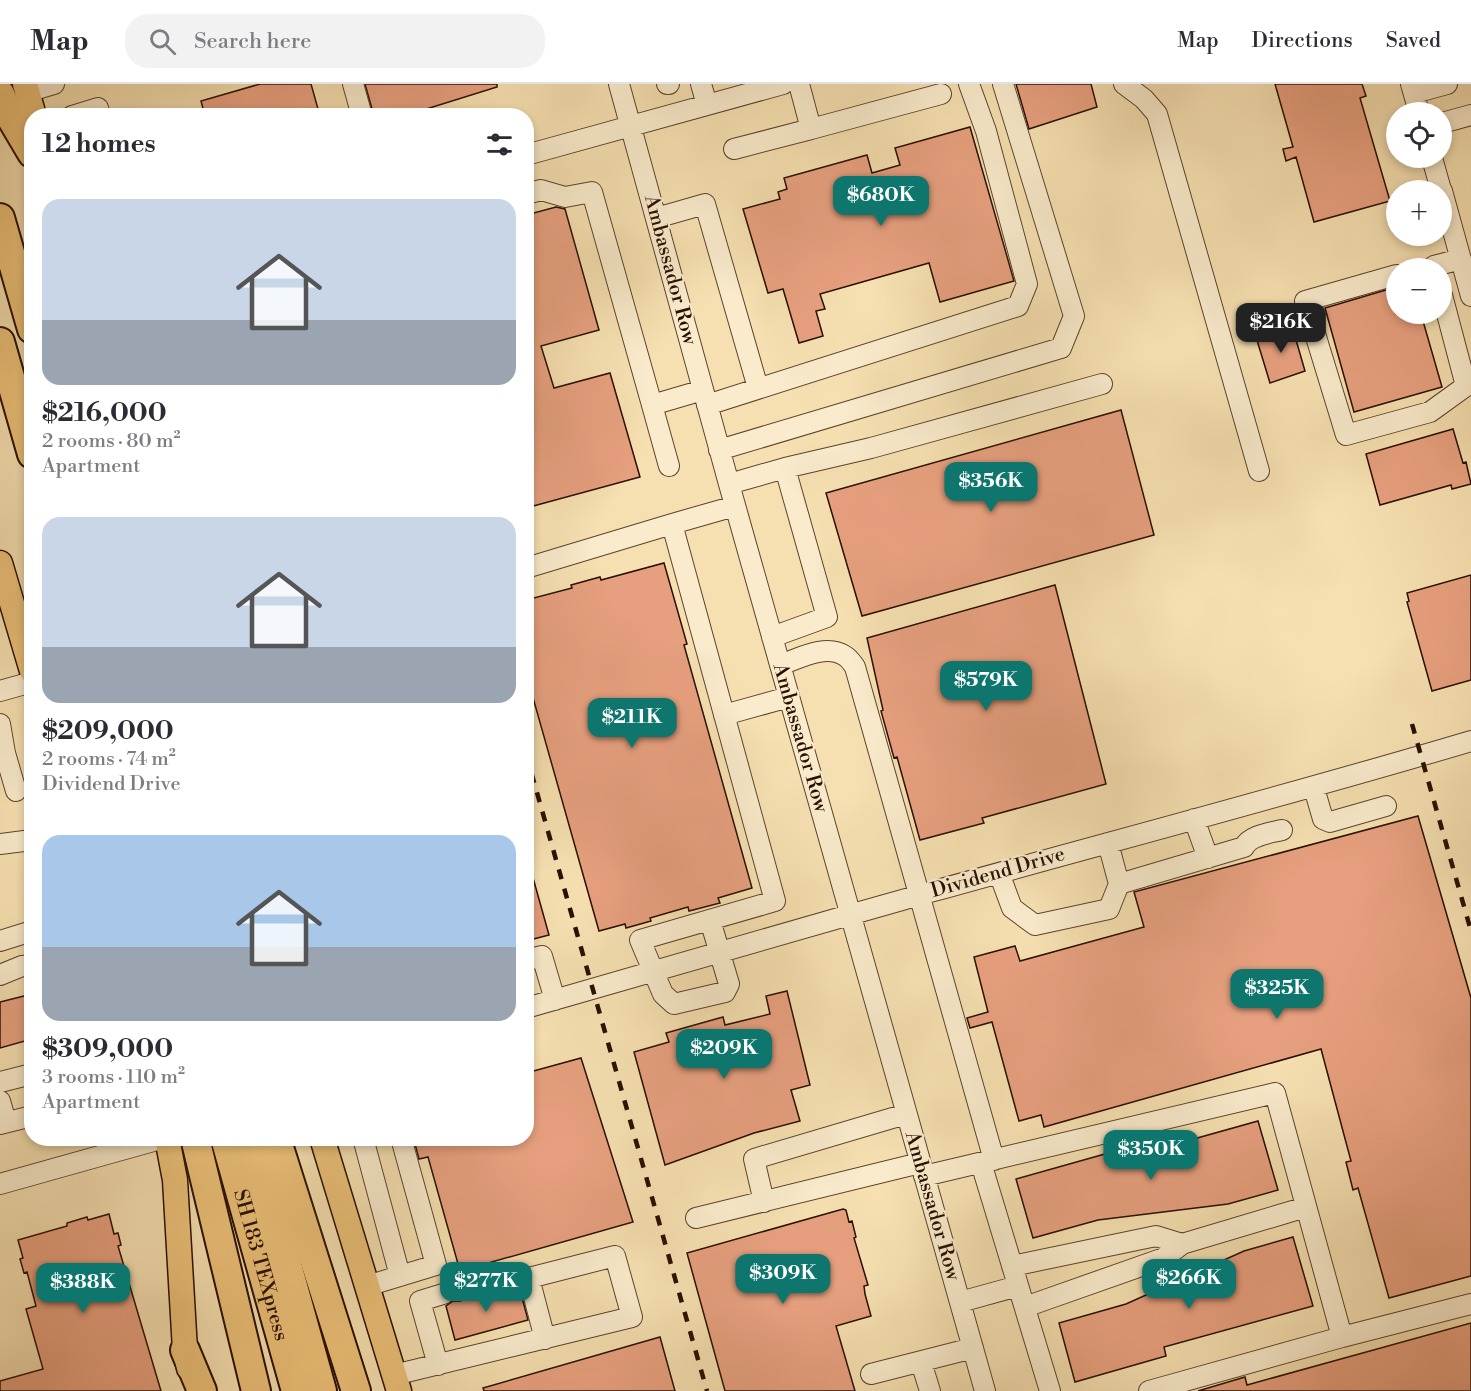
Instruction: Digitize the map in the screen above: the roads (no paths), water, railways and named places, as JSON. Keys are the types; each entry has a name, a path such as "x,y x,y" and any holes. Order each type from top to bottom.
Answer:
{"highway":[{"path":"17,90 9,116 24,140"},
{"path":"0,218 24,301"},
{"path":"0,342 24,426"},
{"path":"197,1146 256,1391"},
{"name":"SH 183 TEXpress","path":"227,1146 296,1391"},
{"name":"SH 183 TEXpress","path":"254,1146 322,1391"},
{"path":"279,1146 356,1391"},
{"path":"185,1350 202,1391"}],"main road":[{"path":"17,90 29,108"},
{"path":"0,563 24,644"},
{"path":"168,1146 175,1180 185,1350 193,1391"},
{"path":"324,1146 397,1383"}],"street":[{"path":"17,90 54,84"},
{"path":"353,84 360,108"},
{"name":"Ambassador Row","path":"619,84 719,450 985,1391"},
{"path":"701,84 707,105"},
{"path":"534,152 783,84"},
{"path":"799,84 811,129"},
{"path":"652,405 758,388 1018,306 1027,284 986,131 969,84"},
{"path":"719,450 1061,348 1074,316 1003,84"},
{"path":"1124,84 1144,99 1157,114 1259,471"},
{"path":"1412,88 1447,84"},
{"path":"734,149 941,94"},
{"path":"1452,120 1471,115"},
{"path":"534,192 541,190 565,197 592,192 669,466"},
{"path":"656,218 705,204 758,388"},
{"path":"1452,228 1471,295"},
{"path":"1452,262 1461,259"},
{"path":"1386,278 1305,302 1346,435 1430,412 1468,386 1450,324"},
{"path":"729,484 784,468 871,448 1102,384"},
{"path":"772,637 827,617 784,468"},
{"path":"534,566 735,506"},
{"path":"672,524 783,934"},
{"path":"780,665 810,654 831,651 846,656 855,667 919,895 1012,1266 1050,1391"},
{"path":"0,691 24,684"},
{"path":"724,715 789,697"},
{"path":"0,724 5,753 16,791"},
{"name":"Dividend Drive","path":"534,1006 919,895 1247,804 1314,788 1471,741"},
{"path":"1314,788 1323,819 1326,822 1386,807"},
{"path":"1247,804 1258,837"},
{"path":"1194,819 1208,858"},
{"path":"1119,884 1244,847 1247,841 1282,830"},
{"path":"0,844 24,841"},
{"path":"999,873 1012,908 1035,925 1109,909 1119,884 1108,843"},
{"path":"710,920 729,984 725,992 674,1004 663,994 640,940 775,901"},
{"path":"673,930 683,963"},
{"path":"0,941 24,934"},
{"path":"534,958 542,956 555,1000"},
{"path":"0,975 24,966"},
{"path":"0,1082 24,1076"},
{"path":"696,1218 922,1170 987,1161 1275,1093 1342,1337"},
{"path":"0,1101 3,1123 24,1118"},
{"path":"764,1202 754,1158 906,1114"},
{"path":"0,1184 137,1146"},
{"path":"365,1146 400,1276"},
{"path":"367,1286 436,1265 403,1146"},
{"path":"1024,1307 1164,1258 1182,1244 1306,1207"},
{"path":"1012,1266 1156,1236 1182,1244"},
{"path":"397,1383 438,1365 632,1317 615,1256 529,1278 493,1279 420,1301 438,1365"},
{"path":"529,1278 545,1339"},
{"path":"960,1302 1018,1286"},
{"path":"1149,1391 1471,1304"},
{"path":"871,1374 972,1348"},
{"path":"921,1362 930,1391"}],"railway":[{"path":"1412,724 1471,931"},
{"path":"534,782 707,1391"}]}
